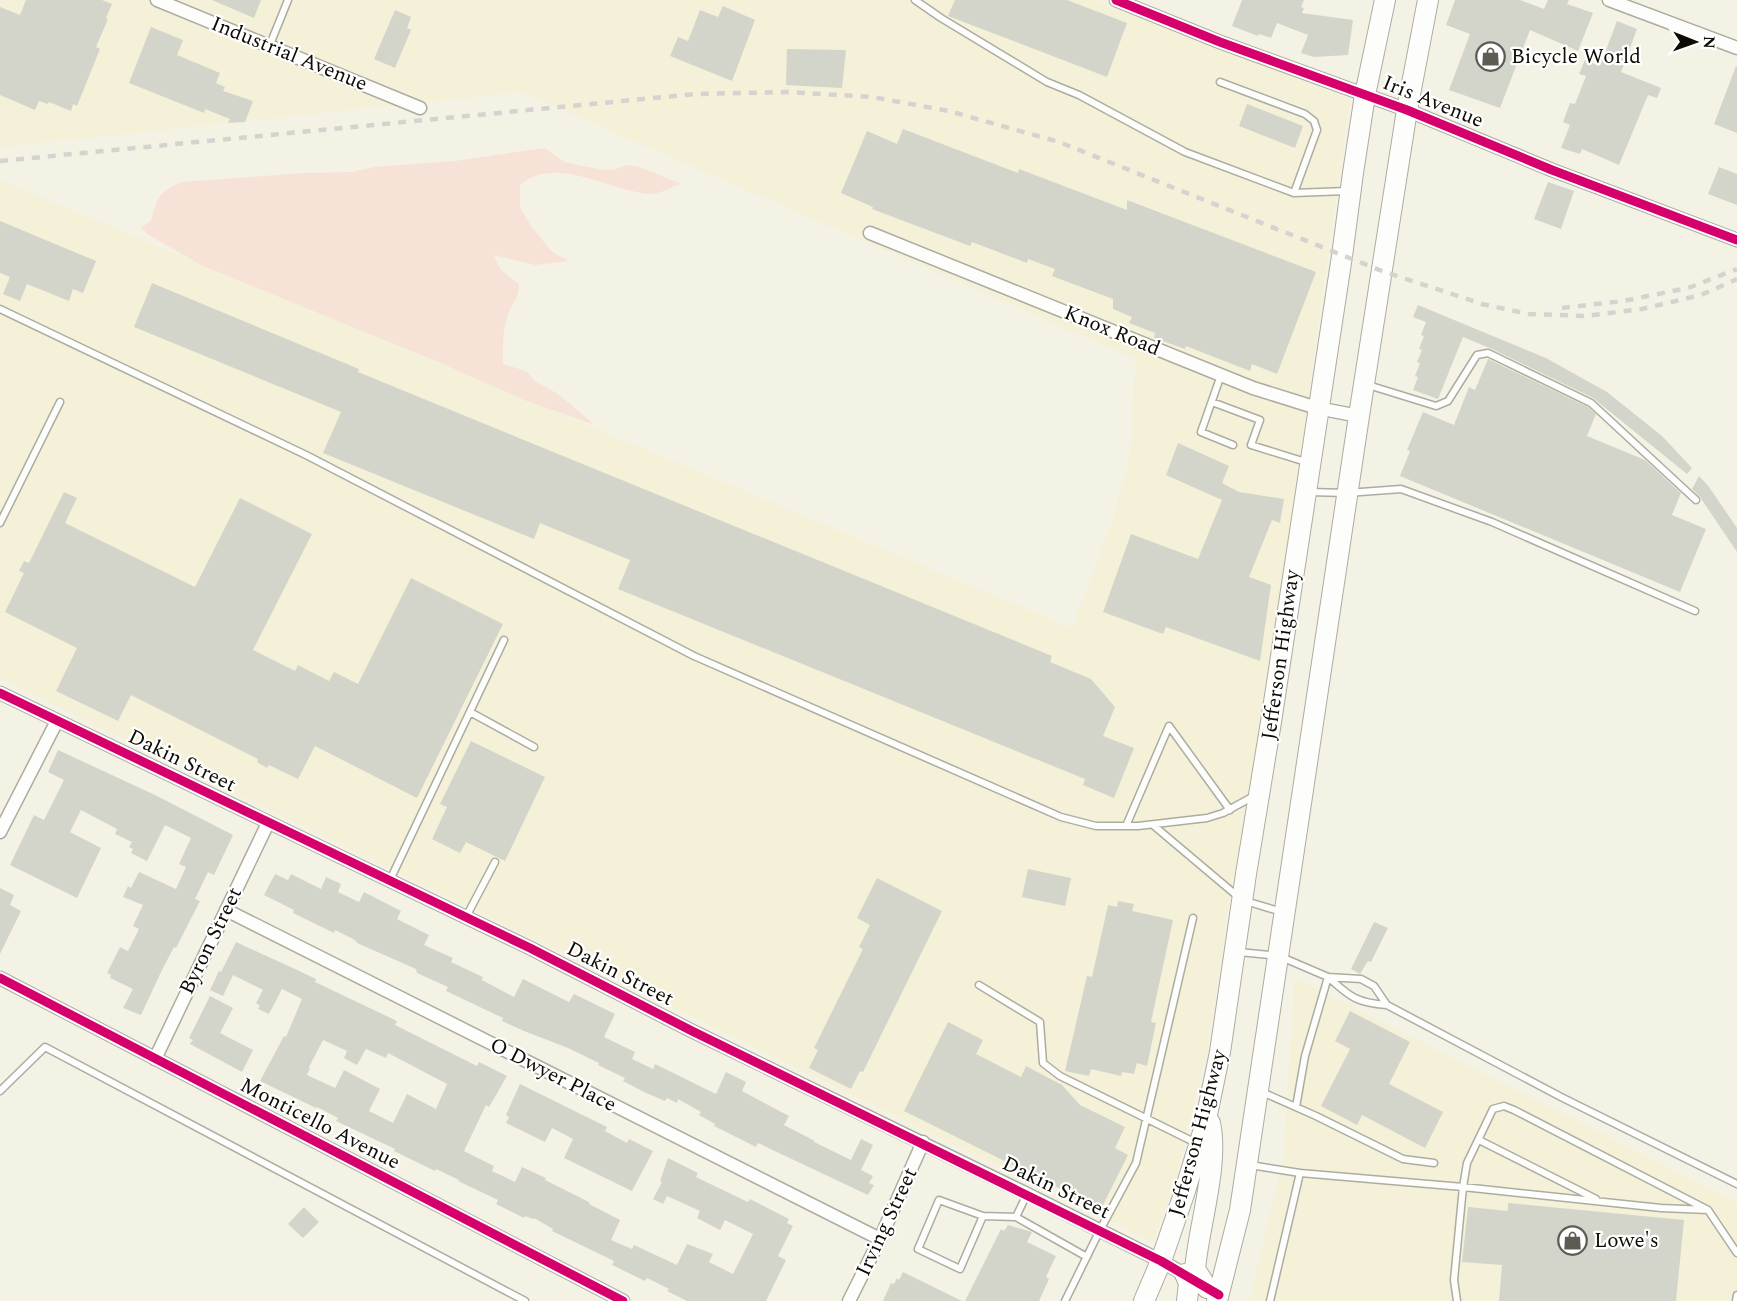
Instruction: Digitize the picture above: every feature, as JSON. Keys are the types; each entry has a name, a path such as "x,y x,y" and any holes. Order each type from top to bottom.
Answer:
{"main road":[{"name":"Jefferson Highway","path":"1144,1301 1161,1261 1199,1145 1220,1052 1365,95 1385,0"},
{"name":"Jefferson Highway","path":"1218,1296 1240,1210 1347,493 1407,110 1428,0"},
{"path":"1207,1112 1212,1132 1212,1159 1196,1269 1218,1296"},
{"path":"1185,1274 1189,1283 1187,1301"}],"street":[{"name":"Industrial Avenue","path":"158,0 420,108"},
{"name":"Iris Avenue","path":"1116,0 1220,42 1407,110 1551,170 1737,240"},
{"path":"1610,0 1737,48"},
{"name":"Knox Road","path":"870,233 1253,388 1317,408 1359,416"},
{"name":"Dakin Street","path":"0,693 465,917 692,1031 923,1142 1161,1261 1218,1296"},
{"path":"0,832 4,815 57,721"},
{"name":"Byron Street","path":"155,1059 268,823"},
{"name":"O Dwyer Place","path":"226,910 880,1239"},
{"name":"Monticello Avenue","path":"0,978 623,1301"},
{"name":"Irving Street","path":"849,1301 880,1239 923,1142"}],"lane":[{"path":"269,47 288,0"},
{"path":"915,0 1047,82 1079,95 1185,152 1294,193 1350,191"},
{"path":"1220,82 1305,114 1314,121 1317,130 1294,193"},
{"path":"0,309 306,455 694,656 1061,817 1096,826 1153,825 1207,818 1230,810 1260,793"},
{"path":"1364,384 1436,406 1448,401 1477,354 1488,353 1591,403 1696,500"},
{"path":"1221,375 1200,432 1233,445"},
{"path":"0,524 60,402"},
{"path":"1212,402 1260,420 1251,445 1309,464"},
{"path":"1305,492 1347,493 1401,489 1492,522 1695,610"},
{"path":"390,881 504,640"},
{"path":"470,712 534,747"},
{"path":"1126,826 1169,726 1230,810"},
{"path":"1153,825 1242,900 1286,913"},
{"path":"465,917 495,862"},
{"path":"1065,1301 1136,1163 1193,918"},
{"path":"1235,951 1279,956 1328,977 1361,980 1374,986 1387,1005"},
{"path":"1328,977 1347,994 1365,1004 1387,1005 1561,1097 1737,1184"},
{"path":"1296,1107 1305,1056 1328,977"},
{"path":"979,986 1040,1022 1043,1063 1060,1076 1199,1145"},
{"path":"0,1091 45,1047 525,1301"},
{"path":"1258,1091 1403,1159 1434,1163"},
{"path":"1457,1301 1454,1280 1467,1163 1493,1109 1504,1106 1708,1210 1737,1253"},
{"path":"1479,1140 1601,1202"},
{"path":"1247,1165 1300,1173 1708,1210"},
{"path":"1270,1301 1300,1173"},
{"path":"1016,1216 1027,1194"},
{"path":"982,1216 960,1269 918,1249 939,1200 982,1216 1016,1216 1087,1257"},
{"path":"1736,1301 1737,1295"}],"shaded area":[{"path":"0,0 1095,0 1350,99 1265,703 1229,901 1208,1047 1177,1177 1153,1242 0,678 0,180 1072,628 1114,517 1130,456 1136,359 521,92 0,147"},
{"path":"545,148 564,162 603,170 613,170 627,165 640,167 681,184 650,194 566,173 534,176 520,185 520,208 552,252 569,261 535,265 493,255 501,270 519,284 505,327 503,364 526,371 535,381 558,394 595,425 524,400 438,362 201,265 147,234 141,227 151,221 160,196 182,182 304,173 352,172 374,167 455,161"},
{"path":"1295,978 1737,1202 1737,1301 1249,1301 1283,1162"}],"building":[{"path":"26,0 102,0 112,4 96,47 100,49 77,106 73,104 71,111 49,102 48,104 39,101 35,110 0,95 0,7 20,15"},
{"path":"212,0 261,0 254,18"},
{"path":"955,0 1067,0 1127,23 1107,77 948,16"},
{"path":"1242,0 1304,0 1301,7 1304,8 1302,13 1353,20 1348,55 1314,57 1301,53 1308,35 1277,23 1271,38 1259,34 1258,36 1232,26"},
{"path":"1455,0 1520,0 1544,9 1548,0 1569,0 1567,4 1593,13 1578,51 1530,30 1500,108 1449,90 1470,34 1446,25"},
{"path":"723,6 755,20 732,81 670,56 678,37 688,41 700,10 718,17"},
{"path":"395,10 411,17 407,28 411,30 395,68 374,59"},
{"path":"1617,21 1637,29 1621,72 1661,88 1657,98 1648,95 1619,165 1582,149 1580,154 1561,148 1570,125 1563,122 1570,103 1575,104 1586,76 1579,74 1585,60 1600,66"},
{"path":"151,27 183,40 177,55 220,73 216,83 225,87 223,91 253,101 245,122 228,123 230,119 205,109 204,113 129,83"},
{"path":"787,49 846,50 842,88 786,85"},
{"path":"1737,67 1737,133 1714,124"},
{"path":"1247,104 1303,126 1295,148 1239,126"},
{"path":"903,129 1018,173 1019,169 1127,210 1127,200 1316,272 1277,374 1252,364 1250,371 1186,346 1185,349 1154,338 1155,333 1129,323 1132,317 1113,309 1113,299 1052,276 1055,269 1028,259 1027,263 972,242 970,246 872,209 873,207 841,193 867,131 897,144"},
{"path":"1719,167 1737,174 1737,205 1708,194"},
{"path":"1548,182 1574,191 1561,229 1534,219"},
{"path":"0,221 96,261 83,293 73,289 69,301 27,284 20,301 3,294 10,277 0,273"},
{"path":"152,283 359,369 358,372 1052,656 1050,662 1091,679 1115,707 1103,736 1134,748 1114,798 1083,785 1085,779 618,589 630,560 540,523 534,539 323,453 341,412 134,327"},
{"path":"1418,305 1546,358 1607,392 1662,436 1692,468 1687,474 1593,398 1463,337 1438,399 1413,390 1420,363 1417,362 1422,350 1419,349 1424,336 1421,335 1426,322 1413,317"},
{"path":"1488,359 1588,407 1596,414 1587,436 1645,460 1681,493 1672,515 1706,529 1680,592 1400,476 1410,451 1407,450 1423,412 1454,425 1469,387 1475,390"},
{"path":"1178,443 1229,466 1222,483 1239,492 1284,499 1280,523 1272,520 1249,577 1271,585 1260,661 1166,627 1163,634 1103,612 1131,534 1198,559 1222,500 1166,475"},
{"path":"1699,476 1737,528 1737,552 1700,497 1692,489"},
{"path":"64,492 77,498 65,523 195,587 240,498 312,534 253,650 295,671 298,665 329,681 334,672 358,684 411,578 503,624 417,798 315,746 298,779 269,765 267,768 257,762 258,759 131,695 118,721 56,691 77,648 5,612 24,573 19,571 24,561 29,563"},
{"path":"471,741 545,777 505,861 466,842 460,853 432,839 447,807 440,804"},
{"path":"58,750 155,795 233,835 214,875 208,872 195,899 200,901 162,970 141,1015 123,1008 133,989 110,978 111,975 107,973 120,947 128,951 139,929 133,926 143,905 123,897 128,886 131,888 139,872 176,889 186,867 179,864 191,838 165,825 147,861 131,853 133,849 129,847 132,842 115,834 117,829 81,810 70,832 101,848 77,898 10,865 34,815 44,820 64,780 48,772"},
{"path":"1028,869 1071,878 1065,906 1022,897"},
{"path":"275,874 288,880 291,874 321,889 326,877 341,884 338,892 359,902 364,892 401,911 397,919 429,935 424,945 453,958 451,962 483,977 482,980 514,997 523,979 569,1002 574,994 615,1014 604,1037 635,1052 632,1059 653,1069 655,1064 716,1094 726,1072 746,1082 742,1091 789,1116 784,1125 851,1160 861,1139 873,1145 861,1170 873,1176 869,1183 874,1185 868,1195 758,1143 756,1147 714,1126 715,1124 699,1115 701,1112 678,1099 677,1103 667,1098 665,1101 644,1092 623,1081 625,1078 598,1065 599,1063 502,1021 503,1018 446,991 448,987 417,973 416,969 357,943 335,930 334,933 293,913 294,910 264,895"},
{"path":"877,878 942,911 863,1072 860,1071 851,1089 809,1068 818,1050 814,1048 863,949 859,947 870,925 857,918"},
{"path":"0,888 14,895 10,905 21,911 0,954"},
{"path":"1118,901 1134,904 1132,911 1173,920 1151,1022 1156,1023 1147,1066 1137,1063 1134,1074 1122,1072 1121,1076 1091,1069 1089,1076 1065,1071 1087,976 1092,977 1108,905 1117,907"},
{"path":"1374,922 1388,928 1371,962 1368,961 1360,974 1351,969"},
{"path":"236,942 316,979 315,982 397,1021 395,1025 477,1066 479,1062 507,1076 489,1107 486,1105 464,1151 494,1166 492,1171 515,1182 522,1167 620,1220 611,1240 632,1249 634,1245 677,1265 687,1244 713,1254 709,1262 733,1274 753,1234 725,1220 720,1230 697,1218 700,1211 667,1196 663,1204 653,1199 662,1182 660,1181 668,1158 698,1173 696,1177 748,1202 750,1199 789,1219 787,1223 793,1226 778,1256 786,1260 766,1301 687,1301 647,1278 645,1281 612,1265 614,1261 552,1231 553,1229 534,1218 525,1216 524,1218 496,1204 498,1200 394,1151 395,1149 336,1121 338,1118 317,1107 260,1081 284,1036 286,1037 302,999 282,989 269,1014 258,1009 260,1006 256,1003 263,990 233,975 223,996 210,990 219,971 221,972","holes":["323,1040 347,1051 344,1058 357,1065 366,1049 386,1058 388,1053 447,1084 436,1109 407,1094 393,1123 369,1111 380,1089 344,1070 335,1088 307,1075"]},
{"path":"210,996 233,1008 220,1033 253,1050 242,1072 190,1044 193,1040 189,1038"},
{"path":"1350,1011 1410,1042 1389,1084 1443,1112 1425,1148 1362,1115 1357,1125 1321,1106 1350,1049 1335,1041"},
{"path":"948,1022 983,1040 976,1054 1021,1077 1026,1066 1062,1085 1080,1105 1125,1127 1115,1148 1128,1155 1101,1209 904,1111"},
{"path":"520,1084 607,1127 605,1131 627,1143 629,1139 653,1151 632,1191 564,1158 573,1139 552,1128 545,1142 506,1123 509,1117 506,1115"},
{"name":"Lowe's","path":"1508,1203 1684,1220 1676,1301 1499,1301 1502,1265 1462,1262 1468,1207 1508,1211"},
{"path":"304,1207 319,1222 303,1238 288,1224"},
{"path":"1008,1225 1032,1232 1027,1242 1056,1256 1046,1277 1049,1279 1039,1301 965,1301 1001,1229 1004,1231"},
{"path":"903,1272 962,1301 883,1301 891,1283 894,1284 897,1278 899,1280"}],"railway":[{"path":"0,161 695,94 789,92 872,97 949,111 1059,142 1382,271 1482,304 1529,314 1586,316 1642,309 1701,295 1737,279"},
{"path":"1562,308 1623,301 1688,288 1737,269"}],"cycle path":[{"path":"1116,0 1220,42 1407,110 1552,170 1737,240"},
{"path":"0,693 530,948 692,1031 1161,1261 1219,1295"},
{"path":"0,978 623,1301"}],"place":[{"name":"Bicycle World","path":"1490,57"},
{"name":"Lowe's","path":"1573,1241"}]}
